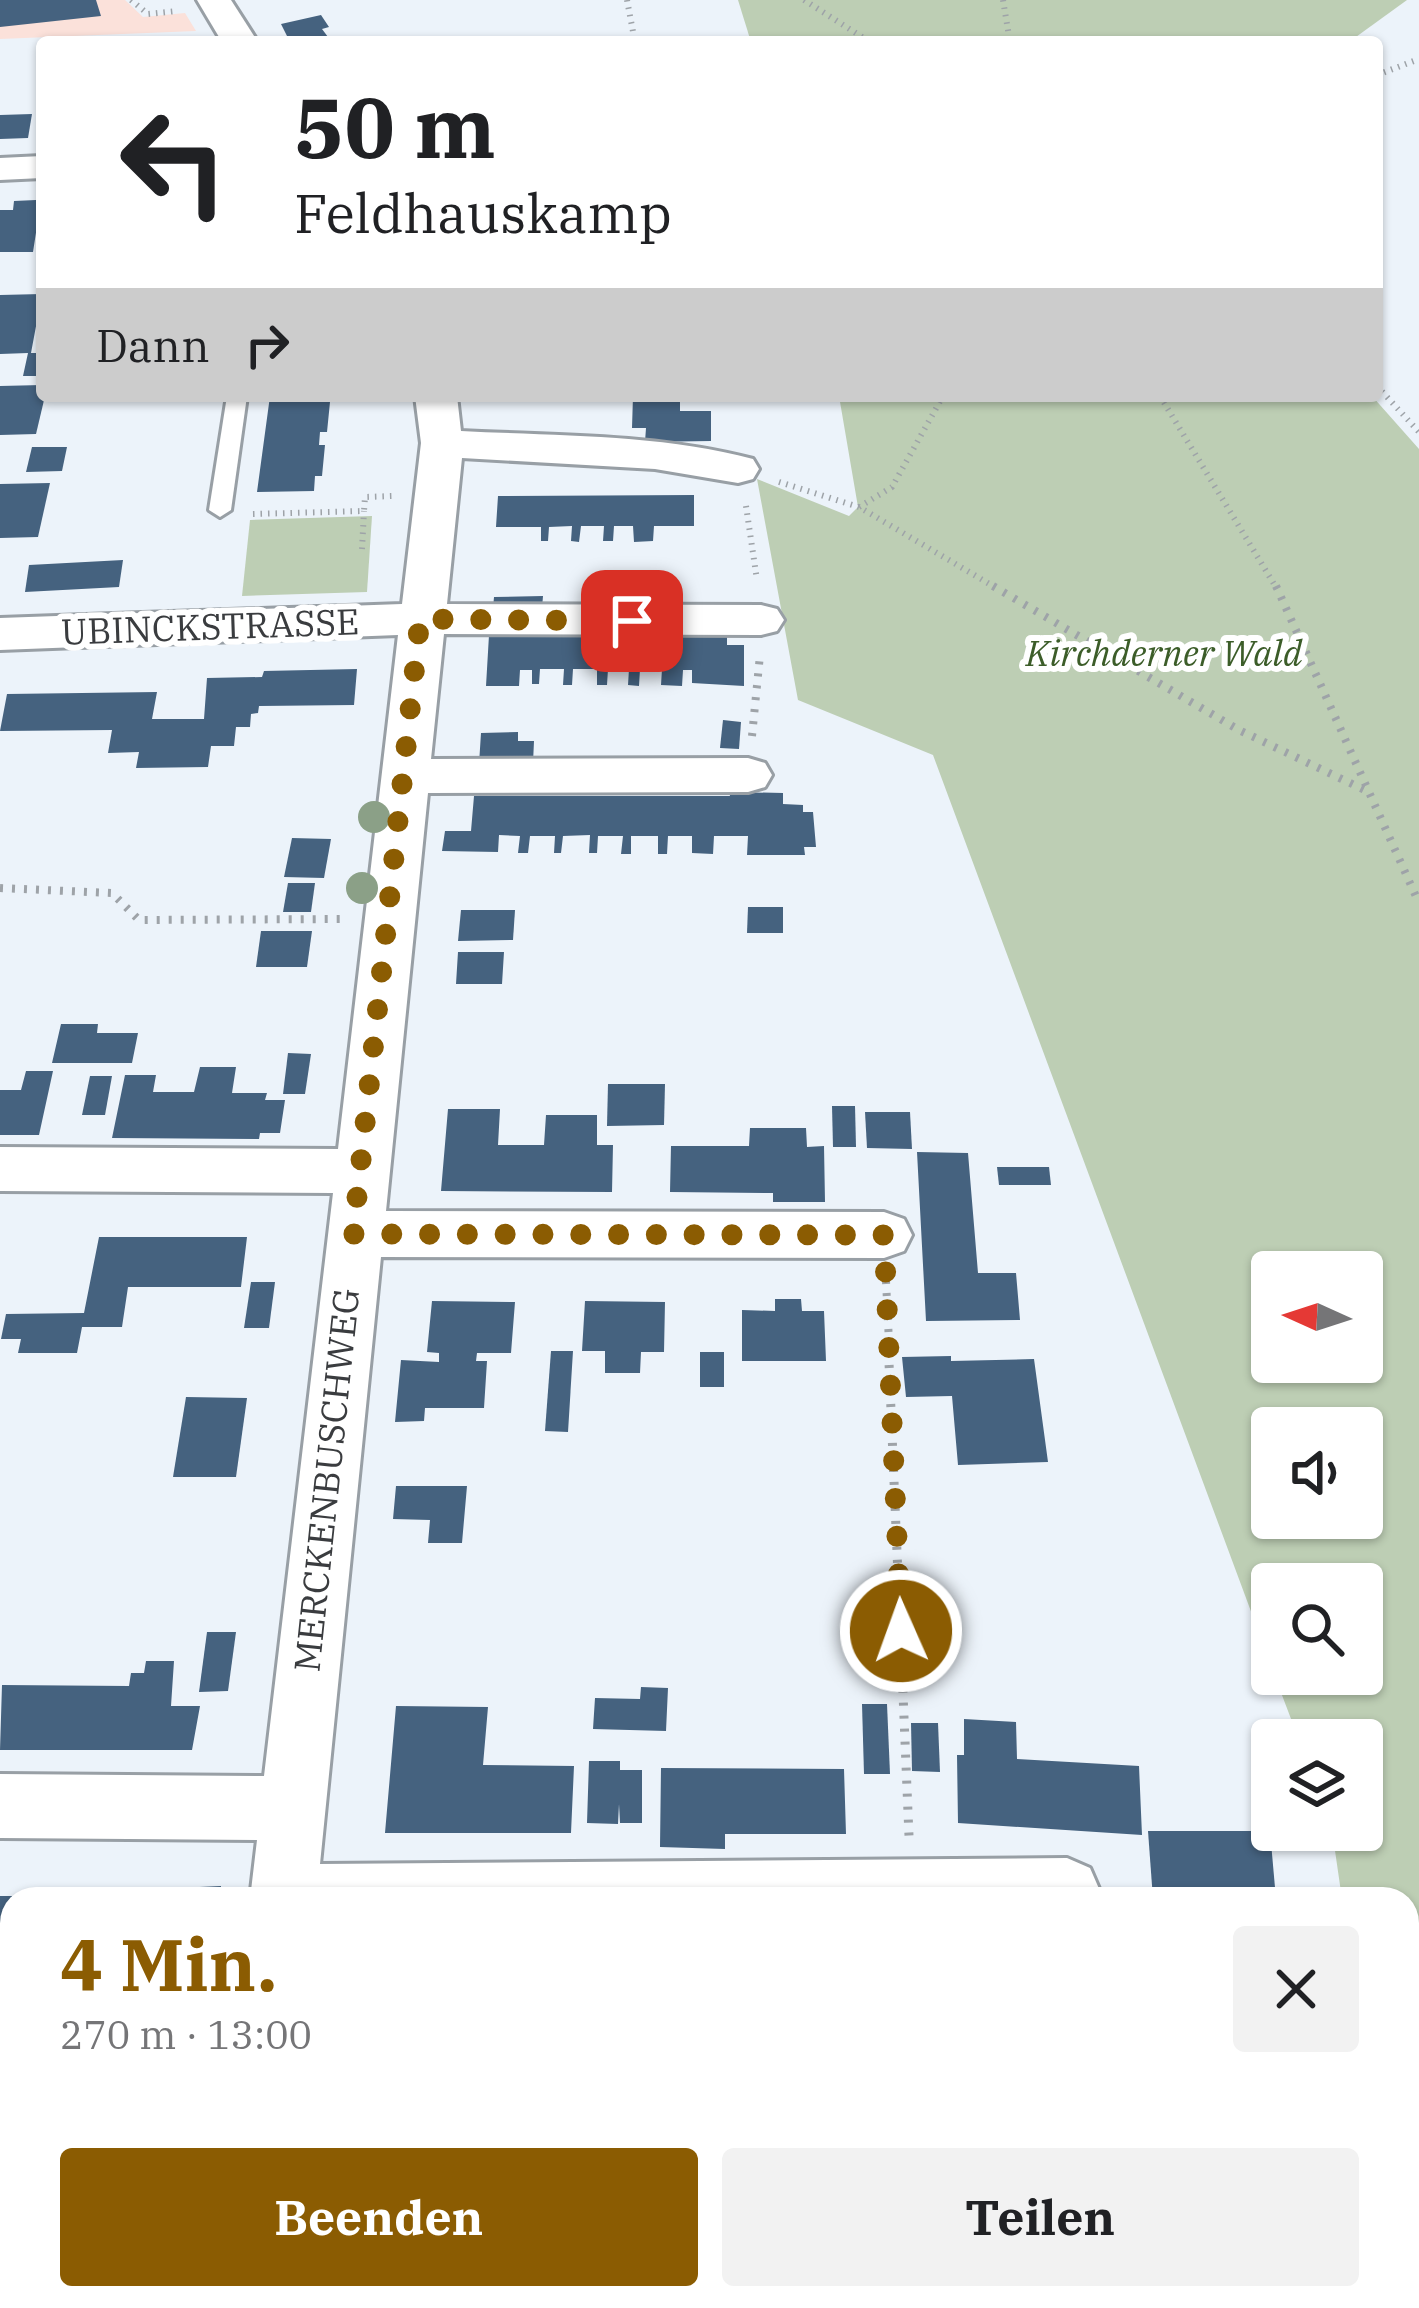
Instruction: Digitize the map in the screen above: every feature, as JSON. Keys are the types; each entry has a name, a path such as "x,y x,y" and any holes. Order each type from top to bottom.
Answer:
{"street":[{"path":"202,4 234,36"},
{"path":"0,170 36,167"},
{"name":"MERCKENBUSCHWEG","path":"284,1887 439,419 738,469"},
{"path":"420,619 760,620"},
{"name":"UBINCKSTRASSE","path":"0,634 420,619"},
{"path":"403,776 748,775"},
{"path":"0,1169 359,1171"},
{"path":"353,1234 884,1235"},
{"path":"0,1806 291,1808"}],"lane":[{"path":"220,510 236,402"}],"path":[{"path":"131,0 148,14 202,4"},
{"path":"627,0 634,36"},
{"path":"804,0 861,36"},
{"path":"1003,0 1009,36"},
{"path":"1383,73 1419,58"},
{"path":"1383,392 1419,431"},
{"path":"859,507 892,487 940,402"},
{"path":"1164,402 1271,575 1419,903"},
{"path":"738,469 859,507 1239,730 1371,794"},
{"path":"362,548 365,497 391,496"},
{"path":"253,514 364,511"},
{"path":"0,888 112,892 139,920 387,919"},
{"path":"884,1235 911,1887"}],"shaded area":[{"path":"0,0 125,0 143,17 185,13 196,31 36,36 0,39"}],"green space":[{"path":"738,0 1407,0 1357,36 749,36"},
{"name":"Kirchderner Wald","path":"840,402 1377,402 1419,449 1419,1887 1340,1887 1335,1851 1383,1851 1383,1719 1291,1719 1282,1695 1383,1695 1383,1563 1251,1563 1251,1611 933,755 798,700 757,479 849,516 858,507"},
{"path":"372,516 367,592 242,596 250,520"}],"building":[{"path":"0,0 96,0 101,16 0,27"},
{"path":"321,15 329,27 322,29 327,36 287,36 281,24"},
{"path":"32,114 28,138 0,139 0,115"},
{"path":"36,200 33,252 0,252 0,210 13,210 14,201"},
{"path":"36,294 31,353 36,353 36,376 23,376 28,353 0,354 0,295"},
{"path":"36,385 36,402 44,402 36,434 0,435 0,386"},
{"path":"269,402 330,402 327,432 320,432 319,445 325,445 322,476 315,476 314,491 257,492"},
{"path":"633,402 680,402 680,411 711,411 711,441 645,442 646,428 632,428"},
{"path":"32,447 67,447 62,471 26,472"},
{"path":"50,483 38,537 0,538 0,484"},
{"path":"694,495 694,526 654,526 653,541 634,542 633,526 614,526 613,541 603,541 604,526 581,526 579,542 571,541 572,526 549,527 548,541 541,541 541,527 496,527 498,496"},
{"path":"123,560 119,587 25,592 29,565"},
{"path":"543,596 542,608 493,608 494,597"},
{"path":"489,635 727,635 727,645 744,645 744,686 692,683 692,670 683,670 682,686 661,685 662,669 640,669 639,686 628,685 629,669 608,669 607,685 597,685 597,669 573,669 572,685 563,685 564,669 540,669 539,684 532,684 532,670 520,670 519,686 486,686"},
{"path":"357,669 354,705 259,706 258,713 251,714 250,727 236,727 234,746 211,746 208,767 136,768 139,752 108,753 112,730 0,731 7,694 157,692 152,719 204,719 207,678"},
{"path":"723,720 741,722 739,749 720,748"},
{"path":"518,732 518,741 534,741 533,763 479,764 481,733"},
{"path":"729,792 783,793 783,804 803,805 803,812 813,812 816,847 804,847 805,855 747,855 748,836 714,836 713,854 692,853 692,836 668,836 667,854 658,854 658,836 631,836 631,854 621,854 623,836 598,836 597,853 589,853 590,835 563,836 561,853 554,853 555,836 530,836 528,853 518,853 520,836 499,835 498,852 442,851 445,831 471,831 474,796 730,796"},
{"path":"292,838 331,839 324,878 284,877"},
{"path":"288,883 315,883 311,912 283,912"},
{"path":"748,907 783,907 783,933 747,933"},
{"path":"461,910 515,910 513,940 458,941"},
{"path":"261,931 312,931 307,967 256,967"},
{"path":"458,952 504,952 502,984 456,984"},
{"path":"61,1024 98,1024 97,1033 138,1033 132,1063 52,1063"},
{"path":"288,1053 311,1054 305,1094 283,1094"},
{"path":"200,1067 236,1067 232,1093 267,1093 265,1100 285,1100 280,1133 260,1133 259,1139 112,1138 125,1075 156,1075 153,1092 194,1092"},
{"path":"26,1071 53,1071 39,1135 0,1135 0,1090 21,1090"},
{"path":"90,1076 112,1076 105,1115 82,1115"},
{"path":"608,1084 665,1084 664,1125 607,1126"},
{"path":"832,1106 855,1106 856,1147 833,1147"},
{"path":"448,1109 500,1109 498,1145 544,1145 546,1115 597,1115 597,1145 613,1145 612,1192 441,1191"},
{"path":"865,1112 910,1112 912,1149 867,1148"},
{"path":"750,1128 806,1128 807,1147 824,1146 825,1202 773,1202 773,1193 670,1192 671,1146 749,1146"},
{"path":"917,1152 968,1153 978,1273 1016,1273 1020,1320 926,1321"},
{"path":"997,1167 1049,1167 1051,1185 999,1185"},
{"path":"99,1237 247,1237 241,1287 128,1287 122,1327 82,1327 77,1353 18,1353 21,1339 1,1339 6,1314 84,1313"},
{"path":"251,1282 275,1282 269,1328 244,1328"},
{"path":"775,1299 801,1299 802,1311 824,1311 826,1361 742,1361 742,1310 775,1311"},
{"path":"432,1301 515,1302 511,1353 477,1353 476,1361 487,1361 484,1408 425,1408 424,1421 395,1422 401,1360 439,1362 439,1353 427,1352"},
{"path":"585,1301 665,1302 664,1352 641,1352 640,1373 605,1373 605,1351 582,1351"},
{"path":"551,1351 573,1351 568,1432 545,1431"},
{"path":"700,1352 724,1352 724,1387 700,1387"},
{"path":"951,1356 951,1361 1034,1359 1048,1462 958,1465 952,1396 906,1397 902,1357"},
{"path":"186,1397 247,1398 236,1477 173,1477"},
{"path":"396,1486 467,1486 462,1543 428,1543 430,1520 393,1519"},
{"path":"207,1632 236,1632 228,1691 199,1692"},
{"path":"146,1661 174,1661 171,1706 200,1706 192,1750 0,1750 2,1685 129,1686 131,1673 144,1673"},
{"path":"641,1687 668,1688 666,1731 593,1729 595,1698 640,1699"},
{"path":"862,1704 887,1704 890,1774 864,1774"},
{"path":"396,1706 488,1707 483,1765 574,1766 571,1833 385,1833"},
{"path":"964,1719 1016,1722 1017,1759 1139,1766 1142,1835 958,1823 957,1755 964,1755"},
{"path":"911,1723 938,1723 940,1772 912,1771"},
{"path":"589,1761 620,1761 620,1770 642,1770 642,1823 620,1823 619,1804 618,1824 587,1823"},
{"path":"661,1768 844,1769 846,1834 725,1834 725,1849 660,1847"},
{"path":"1148,1831 1251,1831 1251,1851 1272,1851 1275,1887 1152,1887"}],"route":[{"path":"632,621 420,619 353,1234 884,1235 901,1631"}]}
